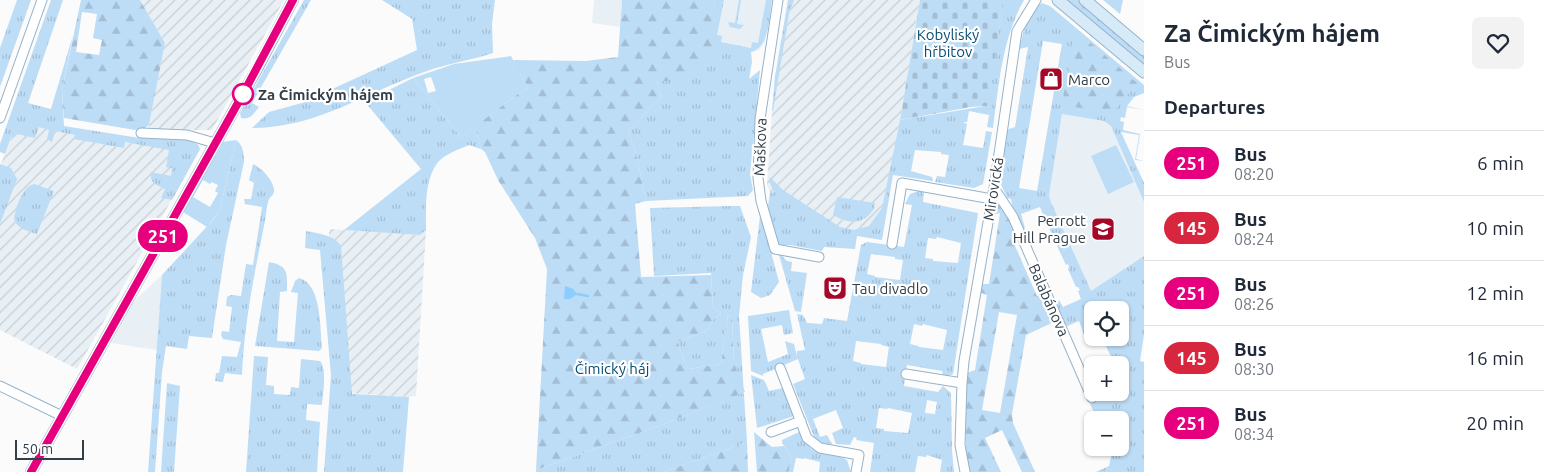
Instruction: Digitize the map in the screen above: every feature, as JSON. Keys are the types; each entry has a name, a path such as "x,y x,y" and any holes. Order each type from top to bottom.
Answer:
{"main road":[{"path":"1058,0 1144,72"},
{"path":"1085,0 1144,50"}],"street":[{"path":"0,118 42,0"},
{"path":"31,472 293,0"},
{"name":"Maškova","path":"778,0 760,120 758,178 761,201 775,249 819,257"},
{"name":"Mirovická","path":"965,472 960,445 962,383 974,297 994,188 1017,31 1036,0"},
{"path":"141,133 187,134 215,143"},
{"path":"892,244 902,183 992,199"},
{"name":"Balabánova","path":"994,188 1014,217 1084,373"},
{"path":"780,368 807,438 820,448 858,455 856,472"},
{"path":"906,374 962,383"},
{"path":"0,386 62,416"},
{"path":"771,432 801,421"}],"shaded area":[{"path":"140,0 284,0 212,130 148,131 165,43"},
{"path":"594,0 622,0 620,27 592,23"},
{"path":"714,0 772,0 765,42 759,50 753,52 751,48 721,42 717,35"},
{"path":"788,0 920,0 900,120 881,216 878,222 858,233 823,225 770,193 767,184 775,77"},
{"name":"Perrott Hill Prague","path":"1062,114 1104,121 1111,126 1144,202 1144,256 1091,292 1049,195"},
{"path":"18,120 139,138 187,138 198,145 200,149 77,369 0,330 0,166"},
{"path":"330,229 420,235 426,230 416,396 348,393 329,234"},
{"path":"162,275 157,350 111,343 132,303"}],"green space":[{"path":"17,0 31,0 0,87 0,48"},
{"path":"51,0 63,0 28,103 51,109 73,35 62,90 64,126 139,138 187,138 198,145 200,149 172,200 161,198 165,189 154,183 151,179 151,172 171,176 172,168 166,167 169,150 125,142 124,148 74,139 75,135 55,131 52,142 47,139 49,130 39,127 35,138 17,134 15,137 11,137 5,154 0,152 0,144"},
{"path":"81,0 140,0 165,43 149,125 141,131 64,118 62,90","holes":["82,12 97,14 93,38 102,40 99,55 76,52"]},
{"path":"304,0 311,0 252,103 259,107 250,117 241,118 240,113"},
{"path":"382,0 495,0 492,24 493,53 430,70 322,115 299,122 252,128 269,112 302,103 417,50 412,19"},
{"name":"Čimický háj","path":"622,0 714,0 718,49 668,81 657,81 661,97 628,131 636,153 646,201 635,204 641,277 711,275 713,308 721,313 714,319 706,331 677,342 688,369 721,364 728,315 732,318 734,363 745,392 664,424 536,470 547,269 535,238 498,180 485,152 481,149 475,126 528,88 513,60 586,61 618,57"},
{"path":"714,0 724,0 717,35 722,36 721,42 751,48 752,42 758,43 766,0 772,0 768,31 762,44 751,52 752,62 749,79 760,70 750,174 753,190 748,196 646,201 636,153 628,131 661,97 657,81 717,49"},
{"path":"739,0 741,0 737,24 744,25 740,29 730,27 728,22 735,23"},
{"path":"788,0 794,0 789,14 772,111 775,77"},
{"name":"Kobyliský hřbitov","path":"920,0 1004,0 987,106 971,107 900,120"},
{"path":"1004,0 1024,0 1011,30 1002,62 993,128 987,127 989,115 969,111 967,122 963,122 967,124 963,145 983,148 986,131 992,132 983,184 974,188 935,182 937,176 945,177 949,155 941,154 941,152 915,150 911,171 932,177 933,181 893,175 882,240 857,236 855,249 824,247 822,251 790,245 777,245 767,212 770,193 774,192 769,181 770,177 783,190 840,227 854,230 869,226 882,208 900,120 986,106"},
{"path":"1065,0 1078,0 1144,56 1144,66"},
{"path":"1103,0 1123,0 1120,14"},
{"path":"1042,3 1050,6 1144,85 1144,93 1134,97 1127,106 1144,110 1127,107 1125,118 1121,117 1120,121 1124,122 1123,130 1140,134 1136,159 1144,161 1135,160 1139,135 1121,132 1144,183 1144,202 1111,126 1104,121 1062,114 1049,195 1091,291 1144,256 1144,335 1140,361 1144,362 1144,472 1096,472 1109,466 1111,456 1129,456 1129,411 1093,411 1089,401 1129,401 1129,356 1111,356 1106,346 1129,346 1129,301 1084,301 1084,335 1079,321 1065,327 1055,302 1059,300 1063,307 1081,299 1078,291 1080,290 1076,287 1068,269 1068,264 1066,265 1057,246 1059,244 1057,241 1055,242 1047,223 1049,222 1045,219 1040,207 1021,214 1025,228 1022,229 1011,199 1007,198 999,180 1006,130 1015,127 1028,47 1019,49 1033,11","holes":["1043,41 1062,44 1037,191 1019,188"]},
{"path":"1085,38 1137,83 1112,113 1062,105 1072,44"},
{"path":"511,56 528,88 461,137 413,78 454,64","holes":["431,77 436,91 428,93 424,79"]},
{"path":"413,78 461,137 475,126 481,149 469,145 441,159 433,169 428,186 426,230 420,235 344,230 421,169 365,102"},
{"path":"236,140 243,150 244,162 226,245 212,338 189,336 187,349 166,346 162,372 155,472 148,472 162,275 220,210"},
{"path":"236,140 220,210 207,227 183,212 223,142","holes":["203,180 210,184 212,182 218,185 215,191 218,193 210,207 193,197"]},
{"path":"1116,145 1134,182 1108,194 1091,156"},
{"path":"0,164 11,168 17,179 0,224"},
{"path":"253,164 266,174 273,185 274,191 268,202 253,281 247,319 242,375 225,373 223,382 215,381 216,373 219,373 222,356 237,357 241,342 223,339 221,335 222,331 229,332 232,307 226,306 227,297 231,295 241,296 246,264 253,265 262,207 245,204 244,199 251,199 254,183 249,180"},
{"path":"34,184 54,191 37,234 20,227 14,219 23,193"},
{"path":"921,190 924,191 923,202 978,213 953,374 944,378 942,371 907,365 904,386 938,392 943,386 951,393 954,472 940,472 942,460 927,455 926,457 918,456 915,472 870,472 874,443 856,440 857,438 854,437 850,445 836,444 832,433 843,428 836,410 813,419 820,437 827,435 832,444 820,443 815,439 793,384 805,379 798,359 763,374 763,376 751,371 748,316 789,310 793,333 784,335 782,325 761,329 768,362 788,354 785,341 794,344 797,356 797,351 805,350 797,314 803,315 807,323 822,324 824,318 847,321 861,245 867,242 904,247 912,205 905,204 910,194","holes":["937,237 961,243 958,263 933,261 933,259 925,258 928,238 936,239","871,254 903,260 900,280 867,274","914,324 922,326 923,324 947,330 943,350 910,344","856,341 881,344 889,347 886,367 861,364 853,361","927,400 937,402 935,414 925,413","879,408 912,413 908,433 884,431 884,429 876,428"]},
{"path":"999,196 1019,238 1012,239 1037,296 1045,296 1056,321 1026,335 1012,414 1013,423 1035,472 1022,472 1002,430 985,438 1001,472 968,472 966,435 967,373 975,370 987,295 979,292 981,284 989,284 1000,213 992,215 995,198","holes":["999,312 1017,315 1000,413 982,410"]},
{"path":"837,197 875,203 875,206 865,218 852,222 847,221 833,215"},
{"path":"740,206 751,237 743,275 739,316 744,391 734,363 732,318 728,315 721,364 688,369 677,342 706,331 714,319 721,313 713,308 711,273 654,276 650,208"},
{"path":"760,216 779,282 770,295 761,298 751,292"},
{"path":"306,231 335,239 341,246 352,394 409,397 403,472 324,472 331,375 320,250 305,248"},
{"path":"780,254 787,261 792,262 791,271 807,273 801,312 795,311"},
{"path":"269,262 283,268 287,275 287,291 280,292 277,341 294,342 298,293 291,292 295,281 299,278 307,282 316,298 322,348 319,351 255,346"},
{"path":"254,356 268,357 266,385 274,386 274,394 290,395 291,387 299,388 301,359 320,361 322,364 324,382 322,405 307,404 306,420 320,422 317,472 246,472"},
{"path":"751,375 764,380 769,391 783,388 794,416 757,428"},
{"path":"167,383 180,386 174,472 161,472"},
{"path":"744,392 747,442 664,472 536,472 536,470 664,424"},
{"path":"801,431 805,441 815,451 832,454 847,460 851,472 819,472 820,462 796,458 793,472 789,472 791,455 782,443 782,440"},
{"path":"754,432 772,447 784,446 791,455 789,472 757,472"},
{"path":"747,442 748,472 664,472"}],"water":[{"path":"565,286 573,289 577,294 570,299 564,299"}],"waterway":[{"path":"577,294 588,296"}],"bus line":[{"name":"251","path":"31,472 257,69 293,0"}],"place":[{"name":"Marco","path":"1051,79"},
{"name":"Za Čimickým hájem","path":"243,94"},
{"name":"Perrott Hill Prague","path":"1103,229"},
{"name":"Tau divadlo","path":"835,288"}]}
